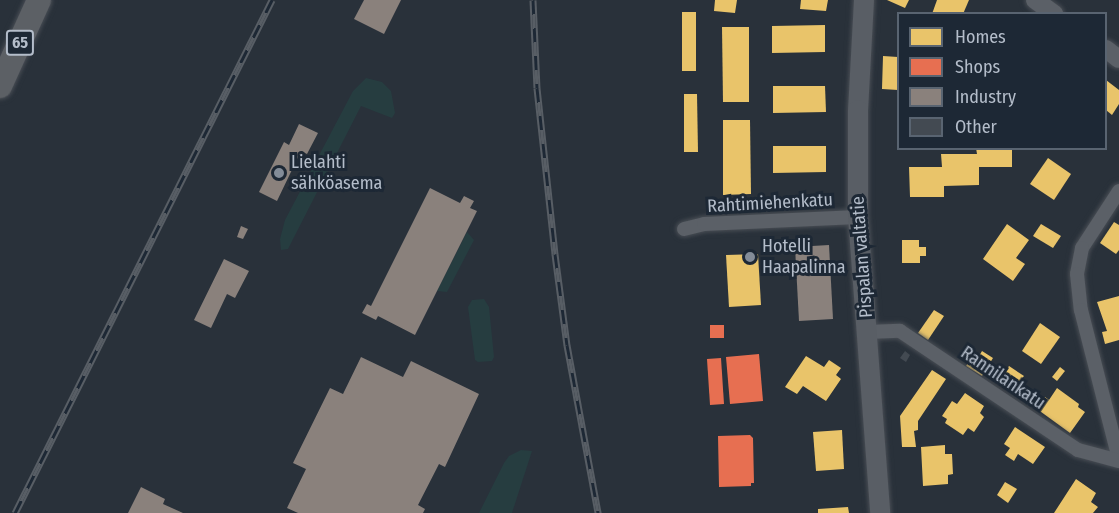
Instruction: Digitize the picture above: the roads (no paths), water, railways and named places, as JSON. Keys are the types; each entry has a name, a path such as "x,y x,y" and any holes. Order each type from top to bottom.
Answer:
{"highway":[{"name":"65","path":"0,86 39,0"}],"main road":[{"name":"Pispalan valtatie","path":"864,0 858,110 858,217 880,513"}],"street":[{"path":"1035,0 1051,12"},
{"path":"1119,191 1083,248 1077,274 1081,310 1119,460"},
{"name":"Rahtimiehenkatu","path":"684,229 704,224 858,217"},
{"name":"Rannilankatu","path":"867,332 900,331 1078,450 1119,460"}],"railway":[{"path":"15,513 272,0"},
{"path":"533,0 537,88 555,254 567,345 598,513"}],"place":[{"name":"Lielahti sähköasema","path":"279,173"},
{"name":"Hotelli Haapalinna","path":"750,257"}]}
